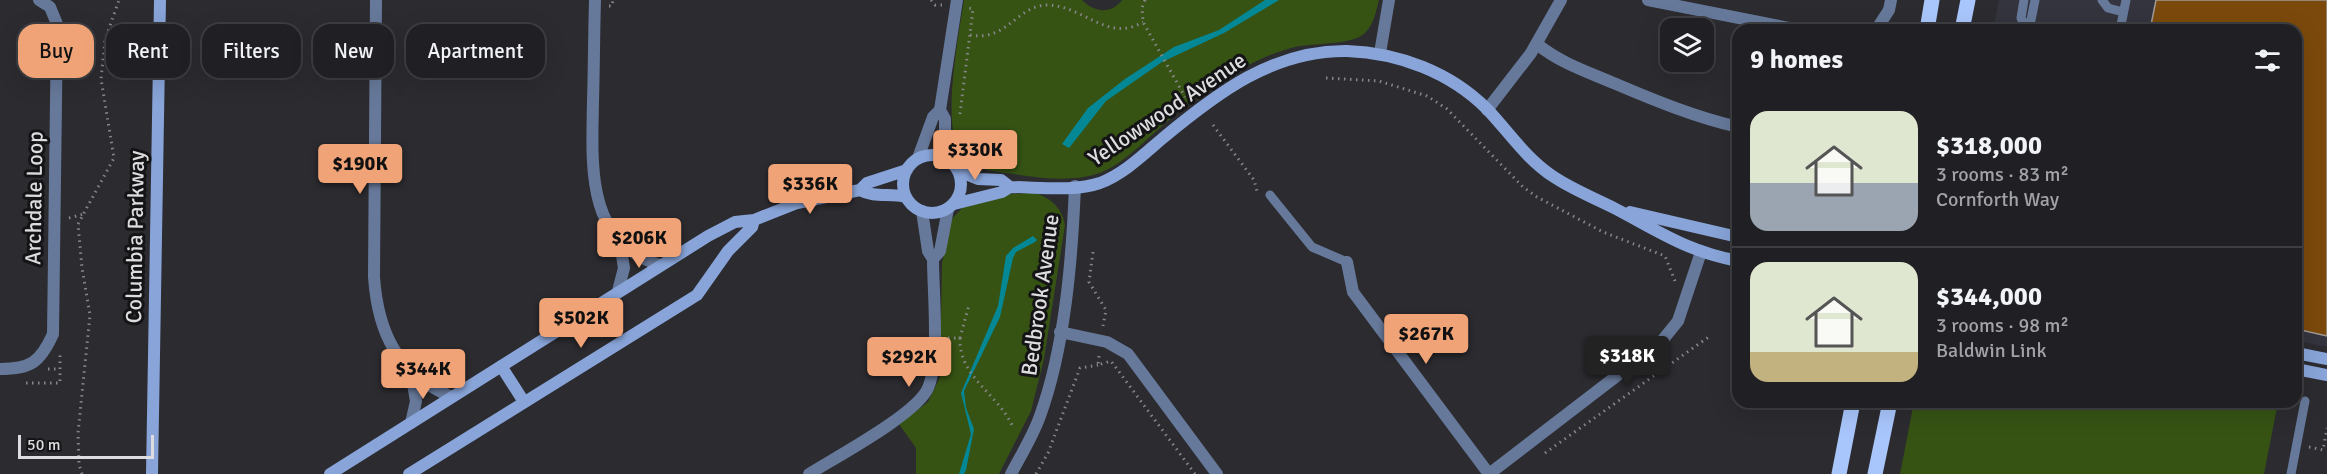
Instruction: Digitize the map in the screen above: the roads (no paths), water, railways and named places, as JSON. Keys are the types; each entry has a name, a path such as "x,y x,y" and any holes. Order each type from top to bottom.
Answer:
{"main road":[{"path":"1927,24 1932,0"},
{"path":"1963,24 1968,0"},
{"path":"1839,474 1852,408"},
{"path":"1875,474 1889,408"}],"street":[{"name":"Archdale Loop","path":"0,369 22,369 38,360 53,334 57,24 50,7 39,0"},
{"name":"Columbia Parkway","path":"152,474 160,0"},
{"path":"376,0 375,297 383,326 411,373 416,400 411,423"},
{"path":"595,0 593,174 602,210 620,243 624,268 618,291"},
{"path":"906,197 903,186 907,170 918,158 933,117 940,110 957,0"},
{"path":"1380,53 1389,0"},
{"path":"1487,110 1537,44 1561,0"},
{"path":"1648,0 1769,24"},
{"path":"1880,24 1891,0"},
{"path":"1537,44 1551,56 1673,108 1693,116 1732,126"},
{"name":"Yellowwood Avenue","path":"951,206 1002,192 1010,187 1098,184 1112,178 1233,84 1253,72 1311,54 1346,51 1380,53 1416,64 1448,78 1467,91 1487,110 1525,154 1553,177 1679,244 1732,260"},
{"path":"940,110 945,119 945,157"},
{"path":"918,158 935,155 945,157 959,171 961,189 951,206 940,251 933,260"},
{"path":"330,474 618,291 725,226 747,219 754,220 797,203 860,190 867,183 907,170"},
{"name":"Yellowwood Avenue","path":"959,171 978,179 1001,180 1010,187"},
{"name":"Bedbrook Avenue","path":"1011,474 1040,417 1060,332 1073,242 1075,186"},
{"path":"860,190 870,195 892,194 906,197 921,211 932,213 951,206"},
{"name":"Yellowwood Avenue","path":"1617,210 1732,236"},
{"path":"809,474 914,407 927,390 933,371 933,260 928,251 921,211"},
{"path":"410,474 697,295 728,251 752,227 754,220"},
{"path":"620,243 638,257 660,265"},
{"path":"1347,262 1353,292 1489,474 1661,342 1678,321 1701,252"},
{"path":"1060,332 1100,341 1128,354 1218,474"},
{"path":"2302,353 2327,359"},
{"path":"501,366 524,402"},
{"path":"2302,370 2327,375"},
{"path":"411,373 428,386 452,397"},
{"path":"423,474 429,462"}],"lane":[{"path":"2023,24 2021,18 2024,0"},
{"path":"2028,24 2035,0"},
{"path":"2102,0 2108,8 2123,12"},
{"path":"2121,24 2126,0"},
{"path":"1272,197 1312,247 1347,262"},
{"path":"2290,474 2305,401"}],"water":[{"path":"1265,0 1279,0 1224,33 1162,62 1106,101 1069,148 1062,144 1088,108 1125,79 1174,47 1219,30"},
{"path":"1033,236 1037,240 1016,252 1013,258 1000,317 964,391 966,408 974,429 966,470 964,474 959,474 971,434 961,393 998,306 1006,256 1013,248"}]}
